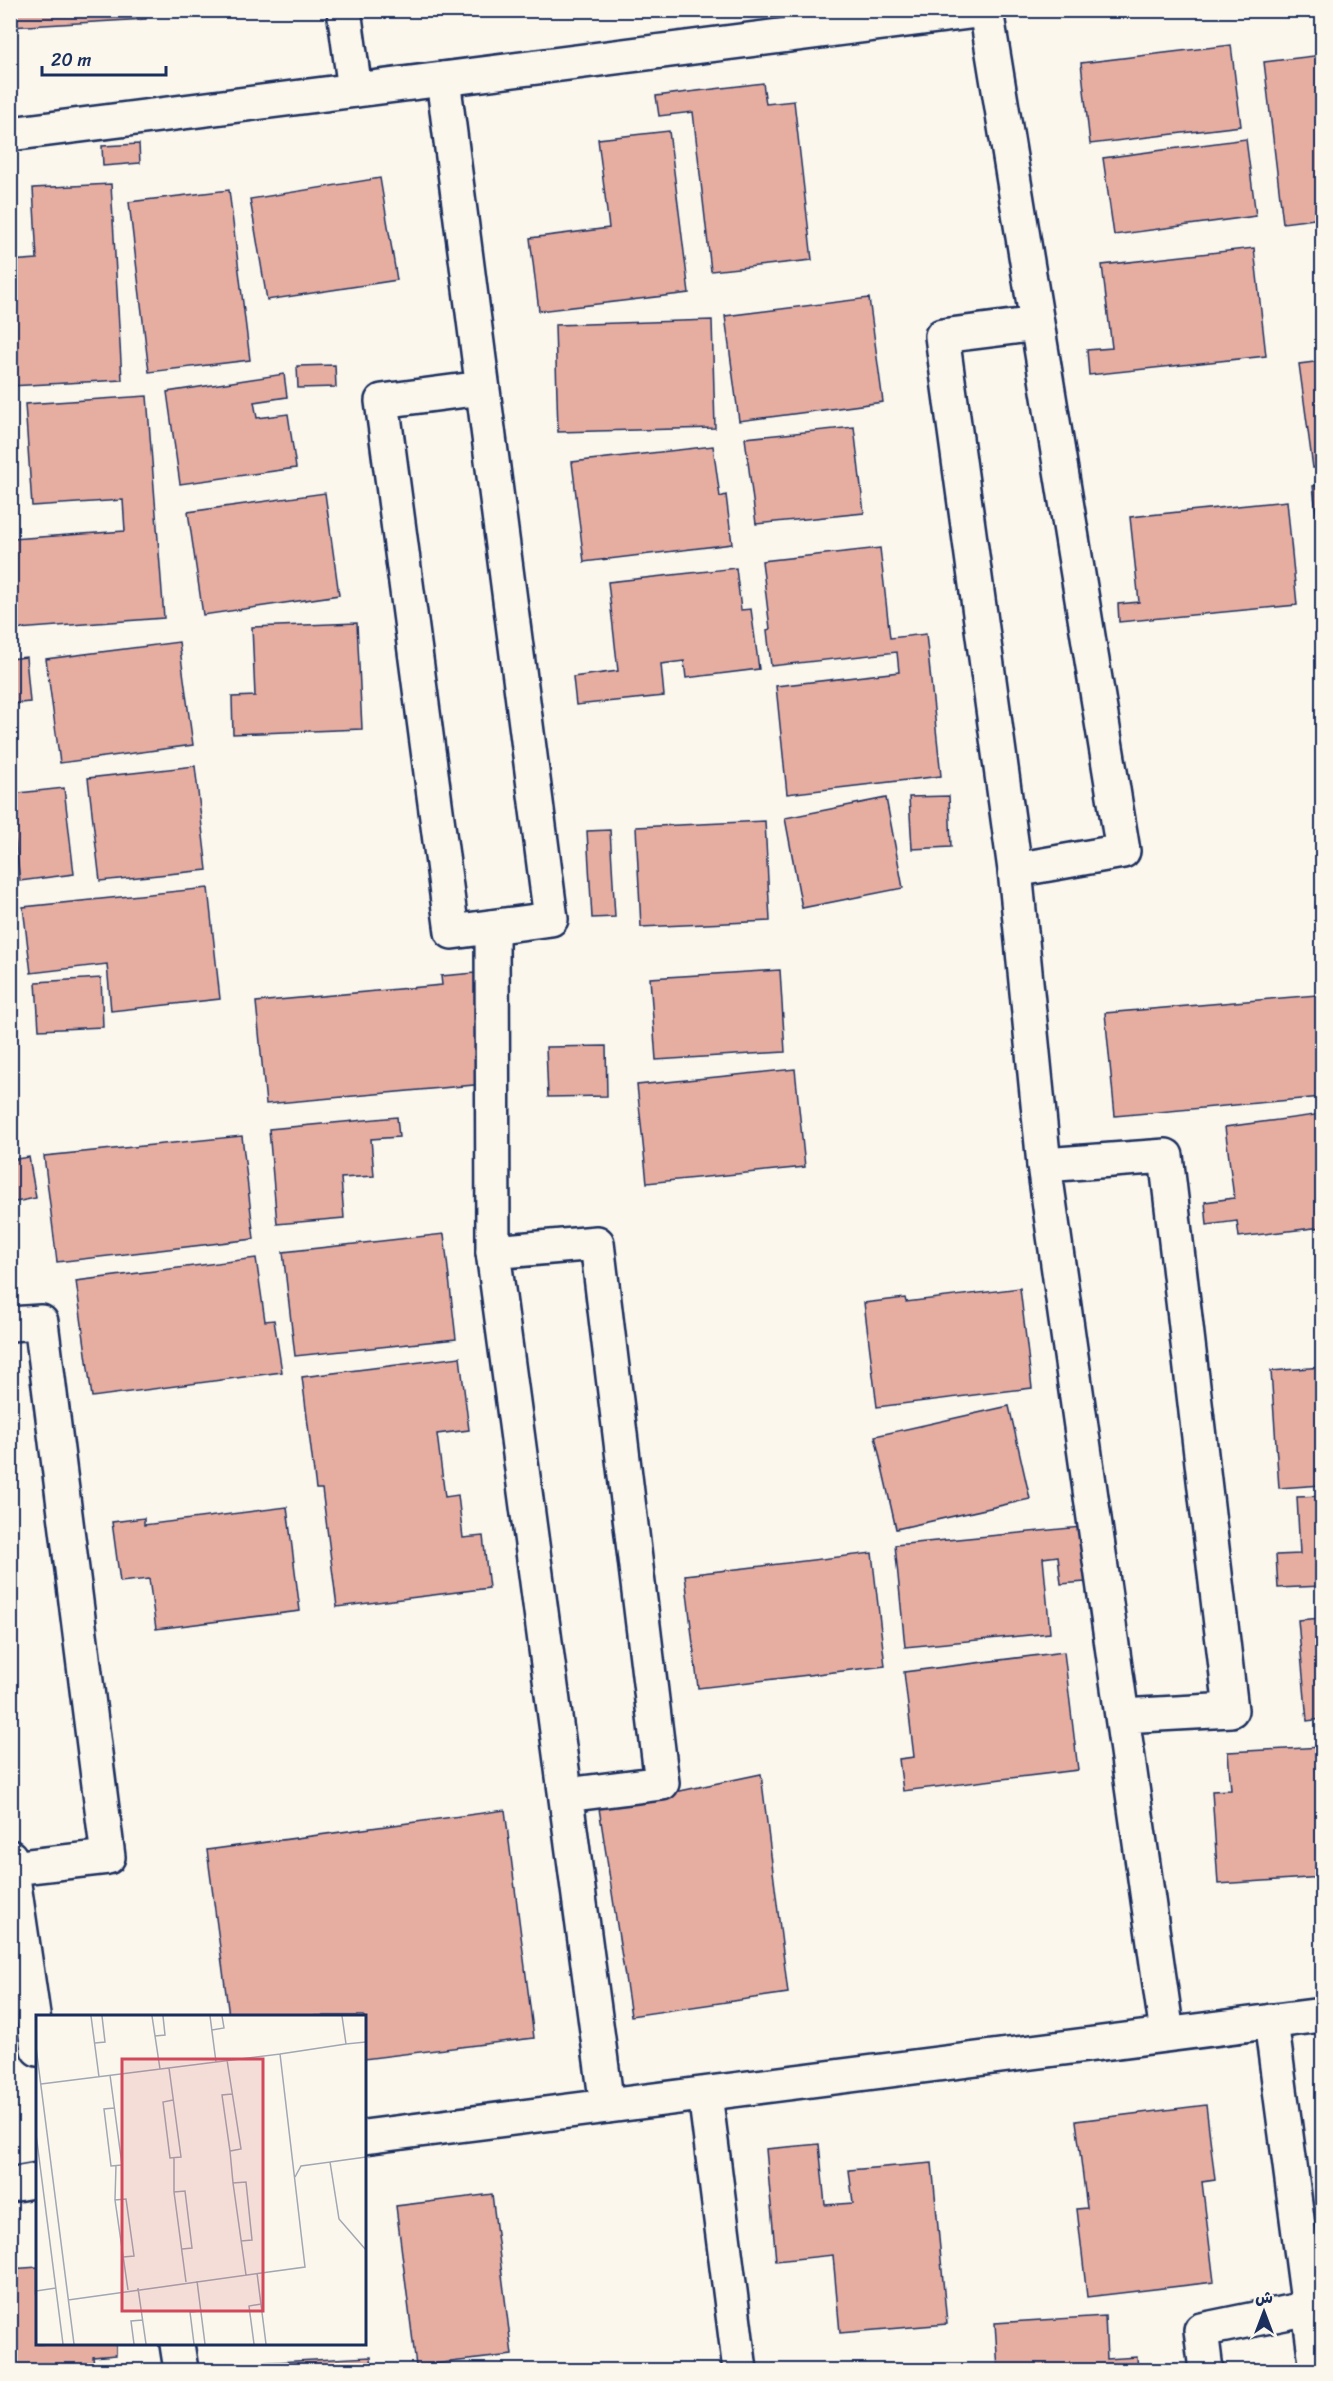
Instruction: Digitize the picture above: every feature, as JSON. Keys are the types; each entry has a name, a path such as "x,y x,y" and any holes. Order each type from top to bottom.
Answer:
{"street":[{"path":"344,10 355,90"},
{"path":"10,134 442,80 885,17 986,10 1123,851 1015,870"},
{"path":"442,80 551,919 453,933 382,401 482,388"},
{"path":"1037,324 942,336 1015,870 1044,1165 1167,2034"},
{"path":"492,927 493,1252 607,2106"},
{"path":"1044,1165 1166,1156 1231,1710 1122,1716"},
{"path":"493,1252 597,1243 662,1784 566,1795"},
{"path":"10,1324 41,1322 108,1857 11,1863 36,2035"},
{"path":"366,2137 1323,2014"},
{"path":"1271,2021 1317,2370"},
{"path":"705,2094 740,2370"},
{"path":"10,2185 36,2180"},
{"path":"1206,2370 1201,2330 1309,2308"},
{"path":"177,2345 181,2370"}],"building":[{"path":"10,10 146,10 146,19 10,27"},
{"path":"1231,45 1241,126 1090,144 1081,63"},
{"path":"1322,55 1322,218 1283,223 1264,62"},
{"path":"763,83 766,104 794,101 812,260 711,271 693,112 659,116 656,96"},
{"path":"669,131 689,293 539,311 530,238 609,228 598,139"},
{"path":"1246,139 1256,216 1114,235 1103,158"},
{"path":"139,144 140,163 103,166 102,146"},
{"path":"380,178 397,280 267,300 250,199"},
{"path":"111,184 122,380 10,386 10,261 37,259 33,188"},
{"path":"229,190 250,360 149,372 129,202"},
{"path":"1254,248 1266,356 1089,375 1087,350 1112,348 1102,265"},
{"path":"869,298 883,402 739,421 725,316"},
{"path":"712,320 715,428 558,432 555,325"},
{"path":"1322,361 1322,466 1313,468 1299,364"},
{"path":"335,365 336,387 298,388 297,366"},
{"path":"284,374 287,397 254,402 257,418 288,414 296,468 180,484 167,392"},
{"path":"147,396 164,618 18,629 12,539 125,531 123,500 32,506 25,404"},
{"path":"854,427 864,513 756,524 745,438"},
{"path":"713,446 720,497 726,495 732,544 584,562 572,462"},
{"path":"1322,485 1322,566 1313,486"},
{"path":"325,493 339,595 203,615 188,512"},
{"path":"1287,501 1297,605 1119,622 1118,604 1139,602 1130,517"},
{"path":"880,548 890,638 926,634 941,776 787,794 776,686 899,672 897,652 771,666 767,630 770,629 762,561"},
{"path":"736,568 741,610 751,609 759,669 686,678 684,661 661,664 664,696 576,705 573,677 618,671 608,582"},
{"path":"357,623 362,729 233,734 232,697 255,696 252,627"},
{"path":"179,642 193,745 60,763 46,659"},
{"path":"26,657 30,702 10,704 10,659"},
{"path":"195,766 207,870 100,881 88,778"},
{"path":"64,788 74,874 20,881 10,794"},
{"path":"949,796 951,847 912,849 909,797"},
{"path":"886,798 903,888 802,908 785,818"},
{"path":"765,821 770,921 641,927 636,827"},
{"path":"610,830 615,917 592,918 587,831"},
{"path":"208,888 220,999 111,1011 107,964 31,973 23,907"},
{"path":"780,970 785,1052 656,1060 650,978"},
{"path":"475,973 485,1084 266,1104 256,1002 442,985 441,976"},
{"path":"101,978 103,1027 39,1030 36,982"},
{"path":"1317,995 1322,1053 1322,1097 1115,1116 1105,1013"},
{"path":"606,1046 607,1096 548,1097 546,1047"},
{"path":"795,1069 805,1167 647,1183 637,1085"},
{"path":"1322,1114 1322,1227 1239,1237 1237,1221 1207,1225 1205,1202 1234,1198 1225,1127"},
{"path":"397,1117 399,1137 371,1139 374,1176 341,1178 344,1218 277,1224 269,1129"},
{"path":"242,1136 254,1239 57,1262 44,1156"},
{"path":"29,1157 36,1198 10,1203 10,1160"},
{"path":"444,1234 456,1339 295,1356 283,1252"},
{"path":"256,1258 265,1321 274,1320 282,1372 92,1397 76,1281"},
{"path":"1020,1288 1032,1388 877,1407 864,1303 905,1298 906,1302"},
{"path":"460,1357 469,1430 437,1434 445,1497 458,1495 463,1538 483,1536 489,1588 337,1607 322,1489 316,1489 302,1377"},
{"path":"1322,1367 1322,1485 1279,1488 1271,1371"},
{"path":"1009,1406 1030,1499 896,1529 875,1436"},
{"path":"1322,1496 1322,1586 1278,1588 1276,1555 1300,1554 1297,1497"},
{"path":"287,1507 300,1611 156,1629 149,1579 120,1582 112,1522 144,1518 144,1525"},
{"path":"1081,1527 1085,1582 1061,1584 1058,1556 1043,1558 1050,1633 905,1647 895,1545"},
{"path":"872,1553 885,1666 698,1688 685,1575"},
{"path":"1322,1618 1322,1719 1307,1721 1298,1620"},
{"path":"1064,1652 1078,1770 903,1791 899,1759 914,1757 904,1672"},
{"path":"1322,1747 1322,1877 1218,1884 1212,1791 1231,1790 1228,1752"},
{"path":"761,1774 788,1993 631,2016 599,1808"},
{"path":"505,1810 534,2038 366,2059 366,2015 229,2015 207,1850"},
{"path":"1206,2105 1215,2180 1202,2182 1214,2282 1087,2297 1077,2209 1087,2208 1076,2121"},
{"path":"819,2144 825,2205 853,2203 849,2170 932,2163 947,2324 840,2333 833,2255 776,2261 766,2149"},
{"path":"492,2194 512,2355 416,2366 396,2206"},
{"path":"36,2267 36,2345 116,2345 116,2355 93,2357 94,2366 127,2364 127,2370 10,2370 10,2269"},
{"path":"1105,2316 1107,2359 1137,2357 1138,2370 998,2370 995,2323"},
{"path":"371,2357 372,2370 199,2370 198,2366"}]}
